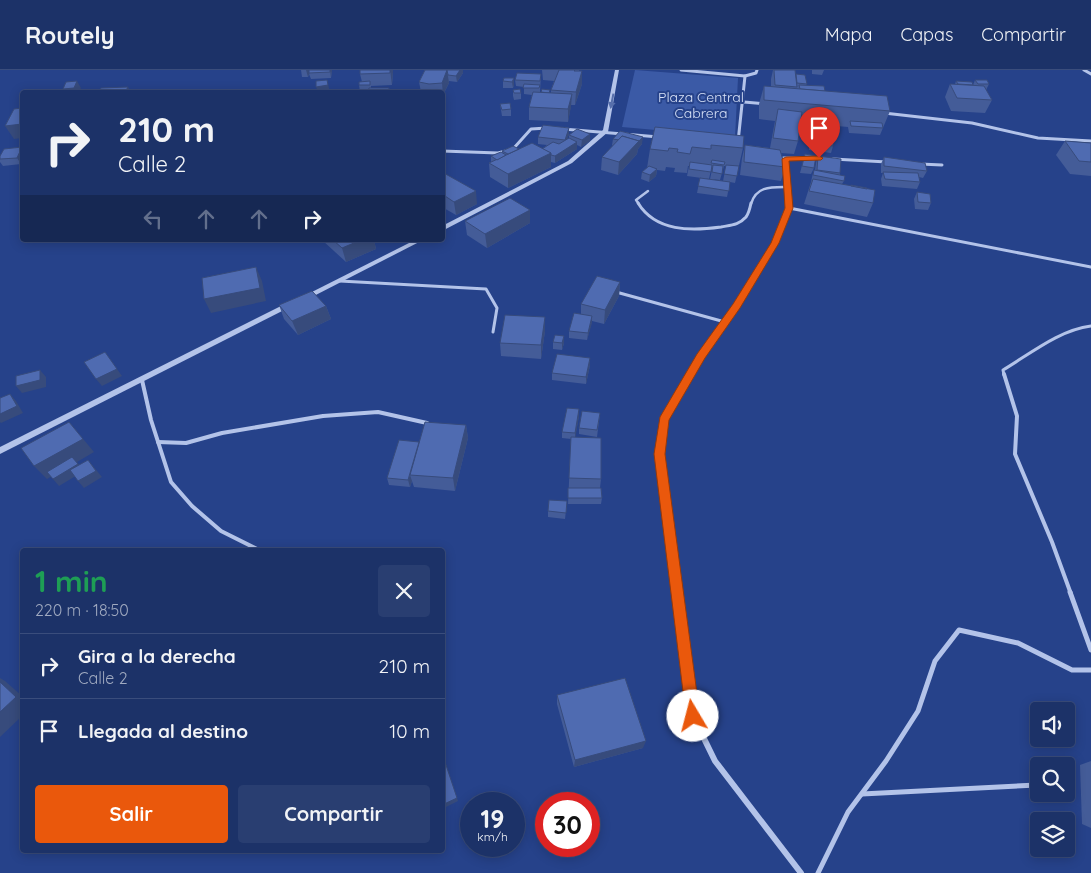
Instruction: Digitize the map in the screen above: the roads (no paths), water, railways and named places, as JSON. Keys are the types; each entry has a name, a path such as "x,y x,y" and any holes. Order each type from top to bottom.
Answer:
{"street":[{"path":"445,227 570,162 606,131 618,70"},
{"path":"681,70 745,76 756,73 757,70"},
{"path":"1084,70 1091,74"},
{"path":"738,145 744,102 745,76"},
{"path":"744,102 773,104"},
{"path":"877,112 925,116 972,123 1038,138 1091,141"},
{"path":"445,151 498,153 513,149 531,129 545,127 662,137"},
{"path":"776,156 786,159 819,158"},
{"path":"786,159 789,208 775,243 701,356 664,419 659,454 693,716 714,761 801,873"},
{"path":"828,159 894,162"},
{"path":"913,163 942,165"},
{"path":"0,451 416,242"}],"lane":[{"path":"648,191 636,200 642,212 659,222 680,229 708,230 739,224 747,213 754,195 766,186 787,187"},
{"path":"789,208 1091,267"},
{"path":"339,281 486,289 497,308 493,332"},
{"path":"614,291 725,322"},
{"path":"1091,326 1085,326 1056,339 1003,370 1017,416 1015,454 1052,542 1091,650"},
{"path":"142,380 158,442 171,482 192,506 221,531 255,548"},
{"path":"158,442 186,443 222,433 323,416 378,412 427,423"},
{"path":"818,873 848,812 918,711 935,661 959,630 1018,644 1072,670 1091,670"},
{"path":"862,794 1030,786"}],"park label":[{"name":"Plaza Central Cabrera","path":"701,106"}]}
